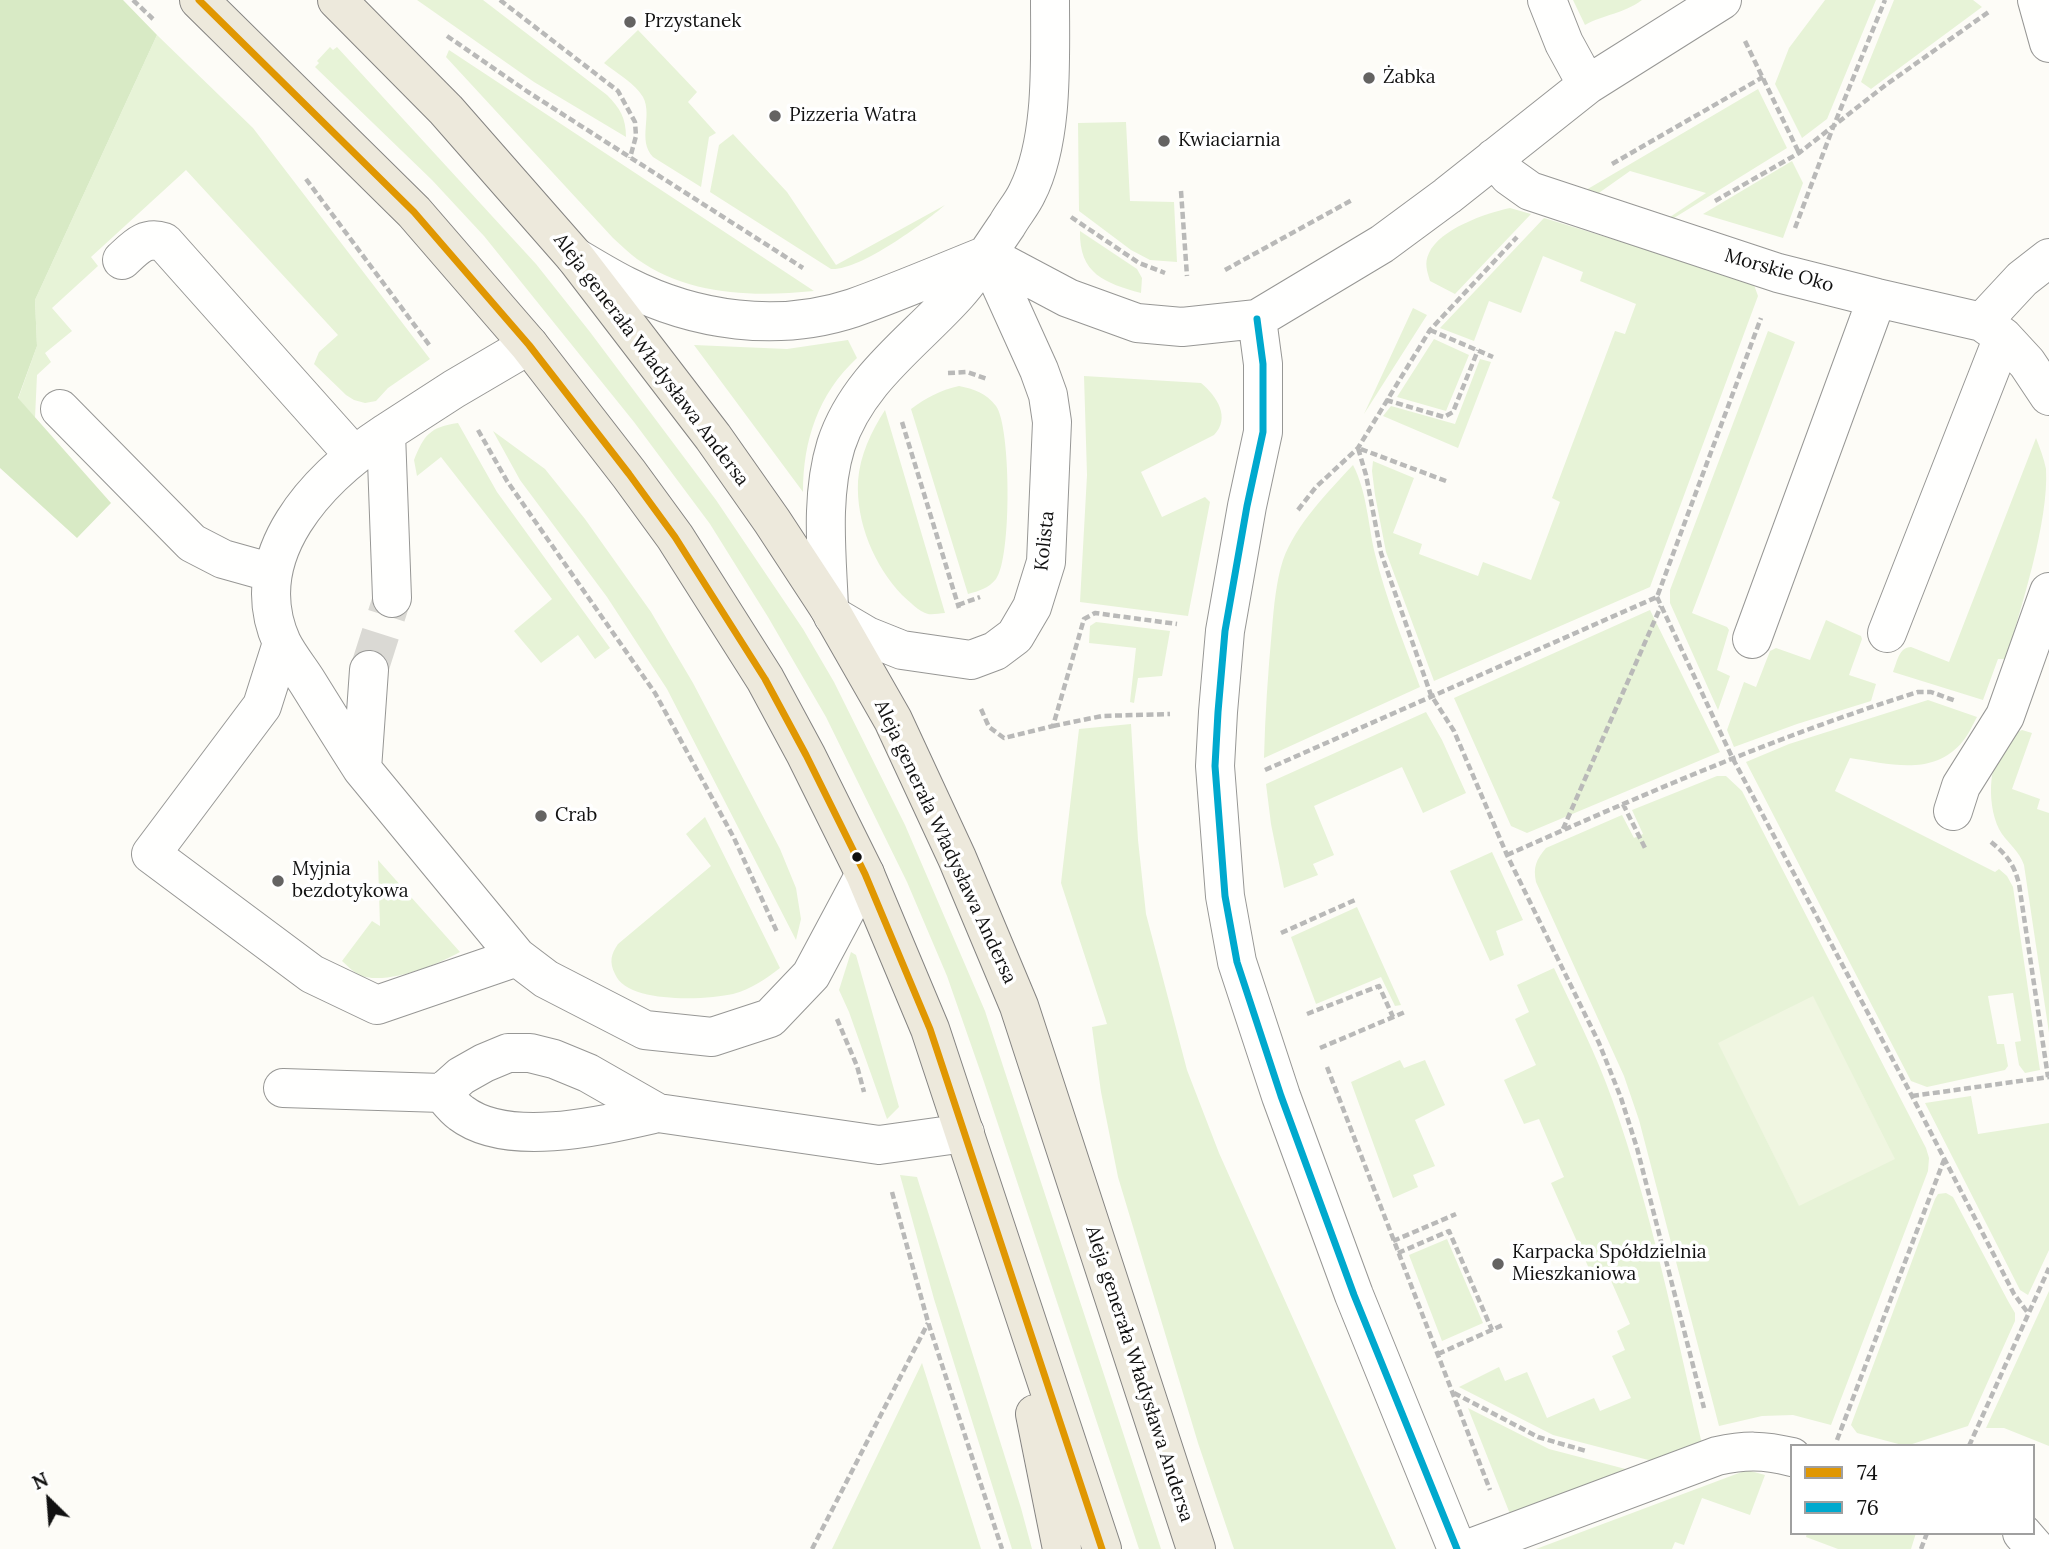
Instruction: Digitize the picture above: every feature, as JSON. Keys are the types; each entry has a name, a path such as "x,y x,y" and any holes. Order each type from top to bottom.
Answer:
{"main road":[{"path":"199,0 414,212 529,345 637,484 719,604 765,679 865,874 930,1029 1102,1549"},
{"name":"Aleja generała Władysława Andersa","path":"349,11 446,110 575,257 713,437 831,612 893,720 957,858 1019,1006 1196,1549"},
{"path":"1003,1250 1062,1549"}],"street":[{"path":"831,612 826,523 827,485 836,445 852,408 881,369 959,292 1028,193 1040,156 1047,119 1050,0"},
{"path":"1547,0 1564,43 1587,85"},
{"path":"575,257 626,287 679,307 728,319 764,322 799,319 850,309 986,255 1068,298 1137,323 1182,327 1257,319 1382,244 1587,85 1721,1"},
{"path":"2019,3 2049,43"},
{"name":"Morskie Oko","path":"1494,158 1509,176 1531,191 1553,199 1778,273 1992,329"},
{"path":"122,260 141,243 154,239 164,242 353,454"},
{"name":"Kolista","path":"831,612 867,636 902,650 971,660 995,651 1014,636 1032,607 1046,562 1052,422 1048,395 1039,370 986,255"},
{"path":"1887,633 1992,329 2022,279 2049,258"},
{"path":"1752,639 1877,298"},
{"path":"1257,319 1263,364 1263,432 1225,631 1215,766 1225,896 1237,962 1260,1037 1354,1295 1457,1549"},
{"path":"1992,329 2027,363 2049,396"},
{"path":"529,345 353,454 303,506 283,539 273,573 271,608 282,643 362,769 517,957 546,979 645,1030 712,1037 770,1018 811,975 865,874"},
{"path":"60,409 192,543 223,559 273,573"},
{"path":"386,433 391,598"},
{"path":"1953,811 1961,786 2005,716 2049,592"},
{"path":"282,643 262,706 151,854 312,974 377,1005 517,957"},
{"path":"362,769 369,670"},
{"path":"283,1088 442,1093 461,1076 484,1063 508,1053 530,1054 554,1059 588,1073 658,1113"},
{"path":"442,1093 461,1114 483,1124 511,1131 546,1132 602,1126 658,1113 879,1145 965,1133"},
{"path":"1468,1549 1717,1456 1745,1450 1790,1456"},
{"path":"2024,1535 2036,1549"}],"path":[{"path":"500,0 618,91 635,122 636,136 630,158"},
{"path":"1885,0 1832,130 1657,597 1732,757 2014,1294 2028,1313"},
{"path":"1721,1 1763,76 1799,153"},
{"path":"1658,233 1799,153 1832,130 1887,84 1989,12 2019,3"},
{"path":"438,29 528,92 809,271"},
{"path":"1296,512 1316,487 1358,448 1430,330 1553,199 1763,76"},
{"path":"304,177 426,340 507,481 655,693 734,838 789,958 811,975 836,1014 857,1066 928,1322 1002,1549"},
{"path":"1181,191 1187,277"},
{"path":"1216,273 1251,257 1355,199"},
{"path":"1083,224 1139,263 1167,274"},
{"path":"1177,275 1196,276"},
{"path":"1430,330 1493,357"},
{"path":"1386,400 1444,417 1453,412 1478,350"},
{"path":"944,375 967,372 987,379 993,385"},
{"path":"901,418 958,605 989,593"},
{"path":"1358,448 1446,481"},
{"path":"1358,448 1381,553 1431,695 1454,731 1507,855 1599,1043 1621,1098 1637,1148 1717,1456"},
{"path":"1255,775 1657,597"},
{"path":"1563,830 1661,606"},
{"path":"1053,726 1084,619 1089,615 1095,613 1225,631"},
{"path":"1507,855 1732,757 1904,696 1931,692"},
{"path":"981,709 989,727 1004,738 1102,716 1128,716"},
{"path":"1623,804 1645,848"},
{"path":"1912,1096 2049,1077 2014,866 2008,855 1953,811"},
{"path":"1280,934 1355,900"},
{"path":"1277,920 1284,945"},
{"path":"1307,1014 1379,986 1393,1017"},
{"path":"1304,1003 1312,1025"},
{"path":"1320,1048 1405,1012"},
{"path":"1316,1037 1507,1533"},
{"path":"1836,1444 1944,1159"},
{"path":"1393,1241 1456,1214"},
{"path":"1398,1253 1449,1231 1492,1330"},
{"path":"1970,1444 2049,1268"},
{"path":"812,1549 928,1322"},
{"path":"1438,1354 1505,1324"},
{"path":"1453,1393 1538,1437 1647,1467 1653,1479"}],"green space":[{"path":"0,0 123,0 157,35 35,300 37,346 18,398 111,503 77,538 0,468"},
{"path":"417,0 483,0 607,95 621,114 626,137 534,82"},
{"path":"1573,0 1642,0 1585,25"},
{"path":"1825,0 1876,0 1827,119 1802,138 1775,84 1789,48"},
{"path":"1894,0 1973,0 1982,7 1871,89 1861,82"},
{"path":"638,30 697,92 688,102 716,133 709,137 701,187 653,157 646,143 647,112 643,97 604,63"},
{"path":"157,35 253,128 430,359 388,388 376,401 365,403 354,400 314,364 319,352 338,335 186,170 91,257 98,266 52,308 72,331 45,353 51,362 37,375 35,418 18,399 37,346 35,300"},
{"path":"330,47 333,50 337,47 536,264 590,332 716,500 803,629 834,682 905,825 985,1011 1161,1549 1139,1549 947,976 907,882 826,717 710,524 634,422 484,236 432,180 315,67"},
{"path":"449,50 814,291 768,294 722,291 678,280 637,259 613,238 446,57"},
{"path":"1758,89 1787,148 1674,218 1670,217 1706,193 1630,171 1596,195 1586,190"},
{"path":"1126,122 1130,201 1174,202 1177,262 1150,260 1131,250 1079,211 1078,123"},
{"path":"733,134 787,192 836,265 945,205 874,255 843,268 831,269 710,192 719,145"},
{"path":"1792,161 1803,183 1783,238 1703,214"},
{"path":"1510,208 1531,214 1455,294 1430,281 1426,267 1427,257 1435,244 1465,223"},
{"path":"1544,218 1753,282 1758,296 1650,587 1434,681 1386,552 1375,495 1373,461 1414,478 1393,533 1422,544 1419,554 1478,576 1483,562 1531,580 1560,502 1552,498 1615,331 1625,334 1636,304 1580,281 1583,272 1543,256 1521,313 1489,301 1474,341 1440,328"},
{"path":"1080,231 1137,269 1142,278 1141,293 1106,280 1089,267 1081,246"},
{"path":"1413,308 1427,315 1364,414"},
{"path":"1768,331 1795,342 1692,613 1729,630 1717,670 1730,676 1718,710 1670,603 1670,590"},
{"path":"1434,339 1469,355 1446,411 1397,397"},
{"path":"848,340 857,358 832,387 815,419 806,455 803,492 694,345 787,349"},
{"path":"1480,359 1491,362 1458,448 1383,416 1391,406 1455,424"},
{"path":"1084,376 1201,383 1217,401 1222,415 1214,435 1141,472 1162,517 1205,497 1210,502 1188,616 1080,602 1087,475"},
{"path":"959,386 979,392 996,406 1005,439 1007,464 1007,521 1001,567 990,585 968,594 911,409 934,395"},
{"path":"885,410 945,613 925,613 902,595 875,557 864,528 858,497 859,471 867,444"},
{"path":"458,423 497,492 610,648 595,659 578,635 541,663 514,631 552,599 441,457 417,476 414,460 425,438 434,430"},
{"path":"493,431 545,469 585,519 651,612 693,683 780,849 796,888 801,919 796,940 667,689 607,597 520,480"},
{"path":"2036,438 2046,469 2039,539 2006,659 1998,659 1983,700 1893,672 1899,656 1911,647 1949,662"},
{"path":"1353,465 1364,497 1384,588 1420,687 1264,758 1274,612 1283,560 1304,521"},
{"path":"1650,610 1720,752 1527,833 1511,826 1454,698"},
{"path":"1826,620 1861,636 1849,675 1876,684 1871,701 1734,747 1727,730 1744,682 1756,687 1770,651 1776,648 1810,660"},
{"path":"1096,622 1170,631 1162,676 1138,678 1134,703 1130,702 1136,648 1089,643 1090,626"},
{"path":"1928,700 1977,717 1965,738 1951,752 1939,760 1911,765 1850,758 1835,791 1995,872 1999,869 2007,876 2013,887 2040,1070 2025,1073 2019,1065 2015,1042 2021,1041 2013,993 1988,996 1997,1044 2004,1044 2008,1066 2005,1070 1927,1087 1911,1081 1746,762 1789,744"},
{"path":"1426,712 1466,793 1423,813 1402,767 1314,806 1334,855 1313,864 1318,875 1284,888 1266,784"},
{"path":"1131,724 1138,840 1146,914 1187,1070 1219,1153 1396,1549 1234,1549 1198,1443 1118,1177 1101,1092 1092,1027 1107,1024 1061,883 1079,729"},
{"path":"2022,730 2032,733 2012,789 2040,799 2037,809 2049,813 2049,1033 2024,865 1997,824 1991,799 1993,772 2001,747 2008,738"},
{"path":"1717,776 1726,776 1742,791 1929,1158 1928,1171 1831,1425 1793,1415 1762,1416 1719,1426 1639,1120 1624,1076 1536,882 1536,864 1546,848 1622,815 1634,838 1643,834 1632,810"},
{"path":"705,817 780,968 746,989 721,996 668,998 635,991 622,984 615,974 611,962 614,951 618,944 711,866 686,834"},
{"path":"1492,852 1523,920 1496,931 1504,955 1490,961 1450,871"},
{"path":"378,860 460,952 425,968 383,978 359,975 342,961 372,921 380,926"},
{"path":"1357,907 1401,1005 1395,1006 1381,977 1316,1004 1291,937"},
{"path":"851,952 856,955 899,1107 887,1119 839,990"},
{"path":"1554,968 1599,1066 1626,1141 1662,1270 1702,1444 1656,1462 1553,1435 1459,1387 1499,1367 1505,1381 1527,1372 1547,1418 1594,1398 1600,1411 1631,1398 1612,1356 1625,1350 1617,1331 1630,1324 1605,1267 1591,1273 1551,1183 1564,1177 1539,1119 1524,1124 1504,1080 1536,1065 1515,1019 1529,1012 1517,985"},
{"path":"1813,996 1895,1159 1799,1206 1718,1043"},
{"path":"1400,1060 1404,1068 1425,1060 1445,1105 1415,1120 1435,1166 1413,1175 1418,1187 1393,1198 1351,1082"},
{"path":"1971,1096 1978,1134 2049,1123 2049,1250 2028,1295 2020,1290 1925,1103"},
{"path":"900,1175 917,1177 1032,1549 1012,1549 934,1299"},
{"path":"1946,1193 1953,1197 2015,1313 2015,1321 1968,1426 1912,1444 1898,1444 1857,1433 1851,1425 1938,1194"},
{"path":"1447,1239 1483,1323 1442,1341 1409,1255"},
{"path":"2049,1291 2049,1446 2004,1428 1986,1428"},
{"path":"922,1363 981,1549 832,1549"},
{"path":"1468,1408 1549,1449 1637,1472 1512,1519"},
{"path":"1747,1470 1765,1475 1750,1515 1702,1498 1684,1545 1675,1542 1672,1549 1536,1549"},
{"path":"1915,1535 1911,1549 1838,1549 1806,1537"}],"tunnel":[{"path":"369,670 392,598"}],"transit line":[{"name":"74","path":"199,0 414,212 529,345 675,537 765,679 865,874 930,1029 1102,1549"},
{"name":"76","path":"1257,319 1263,364 1263,432 1225,631 1215,766 1225,896 1237,962 1281,1096 1354,1295 1457,1549"}],"place":[{"name":"Przystanek","path":"630,22"},
{"name":"Żabka","path":"1369,78"},
{"name":"Pizzeria Watra","path":"775,116"},
{"name":"Kwiaciarnia","path":"1164,141"},
{"name":"Crab","path":"541,816"},
{"name":"Myjnia bezdotykowa","path":"278,881"},
{"name":"Karpacka Spółdzielnia Mieszkaniowa","path":"1498,1264"}]}
